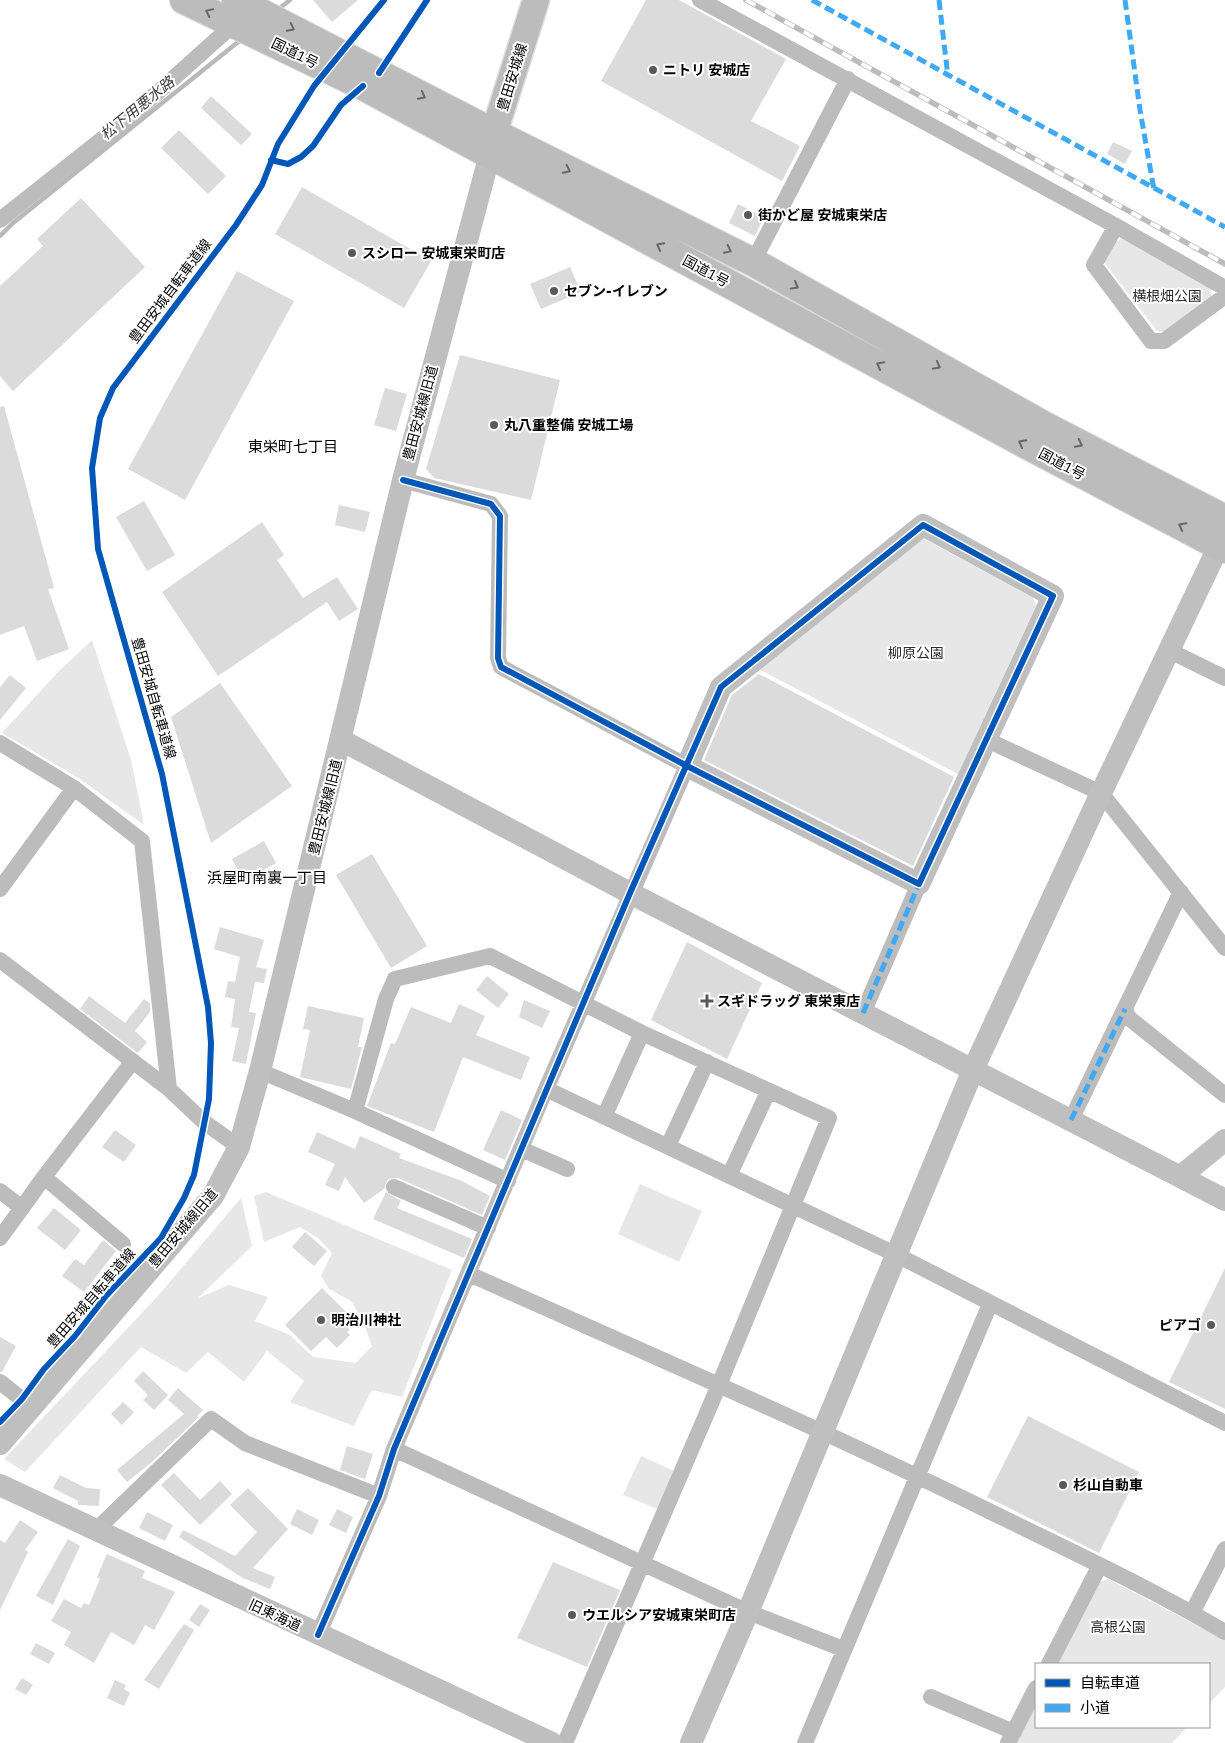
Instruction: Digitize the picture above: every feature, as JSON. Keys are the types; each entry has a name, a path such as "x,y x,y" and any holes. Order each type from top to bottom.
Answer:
{"highway":[{"name":"国道1号","path":"184,0 239,10 492,144 1027,445 1223,543"},
{"name":"国道1号","path":"492,144 753,262 1045,426 1225,519"}],"main road":[{"name":"豊田安城線","path":"492,144 536,0"}],"street":[{"path":"700,0 1116,226 1225,288"},
{"path":"0,220 130,117 239,10"},
{"path":"753,262 848,79"},
{"name":"豊田安城線旧道","path":"0,1444 213,1196 239,1147 260,1071 341,740 402,480 492,144"},
{"path":"1116,226 1094,265 1151,340 1164,341 1225,296"},
{"path":"402,480 491,504 500,516 498,658 501,668 687,766 920,884"},
{"path":"318,1635 379,1496 394,1449 546,1089 721,687 923,525 1053,596 985,738 864,1012"},
{"path":"691,1743 748,1612 972,1070 1168,650 1223,543"},
{"path":"1168,650 1225,678"},
{"path":"985,738 1101,793 1225,948"},
{"path":"341,740 630,893 864,1012 972,1070 1225,1200"},
{"path":"0,743 74,788 142,841 169,1089"},
{"path":"0,889 74,788"},
{"path":"1071,1120 1181,892"},
{"path":"355,1111 386,999 395,979 490,956 642,1033 768,1092 829,1118 719,1385 565,1743"},
{"path":"0,960 169,1089 204,1122 239,1147"},
{"path":"1125,1009 1129,1018 1225,1095"},
{"path":"604,1117 642,1033"},
{"path":"0,1238 44,1176 133,1061"},
{"path":"668,1146 707,1062"},
{"path":"260,1071 355,1111 508,1181"},
{"path":"546,1089 895,1254 1225,1423"},
{"path":"729,1176 768,1092"},
{"path":"1181,1176 1225,1140"},
{"path":"521,1149 567,1168"},
{"path":"44,1176 123,1244"},
{"path":"394,1187 488,1228"},
{"path":"0,1191 22,1208"},
{"path":"469,1274 822,1431 1100,1565 1225,1632"},
{"path":"804,1743 990,1304"},
{"path":"0,1382 32,1407"},
{"path":"95,1531 211,1419 245,1443 379,1496"},
{"path":"394,1449 748,1612 843,1649"},
{"name":"旧東海道","path":"0,1485 552,1743"},
{"path":"1192,1613 1225,1549"},
{"path":"1050,1663 1100,1565"},
{"path":"931,1698 1011,1737 1035,1690"}],"green space":[{"name":"横根畑公園","path":"1124,238 1211,288 1211,299 1166,332 1157,331 1104,262 1115,242"},
{"name":"柳原公園","path":"918,540 926,540 1033,598 1036,606 958,774 757,668"},
{"path":"92,640 131,760 144,825 77,777 2,733 57,673"},
{"path":"640,1184 702,1211 679,1262 618,1234"},
{"path":"266,1192 452,1270 402,1397 372,1390 354,1426 290,1402 304,1381 267,1351 244,1382 208,1352 186,1373 141,1347 25,1472 4,1459 157,1297 241,1198 252,1246 198,1298 229,1285 268,1297 255,1321 290,1335 313,1357 356,1363 372,1346 362,1319 351,1301 329,1289 321,1276 332,1253 318,1238 300,1227 264,1242 254,1196"},
{"path":"641,1456 681,1474 665,1512 623,1495"},
{"name":"高根公園","path":"1108,1579 1225,1640 1225,1687 1210,1703 1210,1663 1057,1663 1098,1583"},
{"path":"1035,1704 1035,1728 1186,1728 1172,1743 1015,1743"}],"building":[{"path":"313,0 358,0 332,22"},
{"path":"646,0 679,0 786,59 751,121 800,146 782,181 601,81"},
{"path":"211,96 252,134 241,145 201,108"},
{"path":"179,130 226,176 208,194 161,148"},
{"path":"1113,142 1132,151 1125,164 1107,154"},
{"path":"302,187 431,261 404,308 275,234"},
{"path":"81,198 145,267 13,391 0,376 0,286 43,246 37,239"},
{"path":"738,204 764,217 755,236 729,223"},
{"path":"570,267 581,292 541,309 530,284"},
{"path":"237,271 294,301 185,500 128,469"},
{"name":"丸八重整備 安城工場","path":"460,355 560,380 531,500 434,478 426,469"},
{"path":"385,388 407,394 396,431 374,425"},
{"path":"4,406 54,588 48,589 69,649 37,661 24,626 0,635 0,407"},
{"path":"144,501 175,555 147,571 116,517"},
{"path":"339,505 370,512 365,532 335,525"},
{"path":"262,522 284,555 277,560 303,598 337,577 358,609 339,621 327,602 218,676 162,592"},
{"path":"759,674 954,777 913,866 704,760 732,695"},
{"path":"10,675 26,688 0,720 0,687"},
{"path":"220,683 292,786 211,843 171,717"},
{"path":"264,841 276,863 244,881 232,859"},
{"path":"372,854 427,946 391,968 336,875"},
{"path":"220,927 264,940 256,967 267,969 264,983 255,982 249,1012 256,1013 246,1064 232,1061 239,1028 231,1027 235,999 225,997 228,981 235,982 240,957 214,949"},
{"name":"スギドラッグ 東栄東店","path":"687,942 762,983 727,1059 651,1020"},
{"path":"487,976 509,994 498,1008 476,990"},
{"path":"89,996 125,1023 144,999 150,1003 150,1012 135,1031 147,1042 138,1053 80,1009"},
{"path":"524,1000 550,1011 542,1028 519,1017"},
{"path":"459,1004 485,1016 476,1035 530,1057 521,1080 463,1057 434,1132 367,1106 391,1043 395,1044 411,1007 451,1023"},
{"path":"308,1006 364,1018 358,1047 362,1047 351,1089 300,1077 310,1030 303,1029"},
{"path":"501,1110 522,1120 505,1160 483,1150"},
{"path":"115,1130 136,1145 124,1162 102,1147"},
{"path":"317,1132 355,1149 360,1136 401,1154 399,1158 462,1181 490,1196 482,1215 398,1178 388,1179 384,1189 364,1203 345,1177 339,1191 325,1185 335,1164 308,1152"},
{"path":"386,1192 401,1201 397,1208 472,1239 464,1258 373,1219"},
{"path":"54,1208 81,1230 65,1250 37,1228"},
{"path":"305,1232 327,1251 314,1266 292,1247"},
{"path":"103,1240 116,1251 84,1292 62,1276 75,1259 84,1265"},
{"name":"ピアゴ","path":"1225,1268 1225,1409 1169,1382"},
{"name":"明治川神社","path":"322,1288 353,1319 346,1326 350,1330 347,1332 350,1335 337,1348 326,1337 311,1351 285,1325"},
{"path":"0,1337 16,1346 2,1372 0,1372"},
{"path":"143,1371 168,1395 154,1410 143,1400 148,1395 134,1381"},
{"path":"178,1388 203,1410 197,1416 199,1417 152,1462 127,1482 117,1470 184,1414 168,1400"},
{"path":"123,1402 134,1412 122,1425 111,1414"},
{"name":"杉山自動車","path":"1028,1416 1139,1472 1099,1553 987,1497"},
{"path":"347,1446 373,1454 365,1479 340,1470"},
{"path":"174,1473 200,1500 220,1481 232,1494 200,1525 161,1485"},
{"path":"60,1475 86,1488 100,1489 99,1506 78,1505 78,1501 53,1488"},
{"path":"248,1488 288,1529 253,1568 275,1577 270,1589 243,1578 179,1537 183,1530 235,1556 257,1532 230,1505"},
{"path":"297,1509 319,1520 312,1535 290,1524"},
{"path":"337,1509 353,1517 346,1533 329,1525"},
{"path":"147,1512 173,1525 165,1541 139,1528"},
{"path":"20,1520 38,1532 25,1550 28,1552 0,1610 0,1540 5,1543"},
{"path":"68,1539 80,1546 53,1605 36,1596"},
{"path":"107,1554 145,1571 142,1578 175,1592 154,1630 145,1625 134,1645 111,1632 94,1663 64,1645 71,1632 51,1621 64,1599 81,1608 84,1603 89,1605 100,1579 97,1577"},
{"name":"ウエルシア安城東栄町店","path":"553,1562 620,1590 587,1667 517,1638"},
{"path":"200,1604 210,1610 199,1627 189,1620"},
{"path":"184,1624 194,1630 159,1689 144,1680"},
{"path":"36,1643 55,1653 49,1664 30,1654"},
{"path":"22,1678 33,1685 26,1695 15,1689"},
{"path":"115,1680 126,1685 124,1689 130,1693 124,1706 107,1698"}],"waterway":[{"name":"松下用悪水路","path":"276,11 290,0"},
{"name":"松下用悪水路","path":"0,236 13,223 243,38"}],"railway":[{"path":"746,0 1225,264"}],"marked path":[{"path":"812,0 1225,227"},
{"path":"939,0 948,77"},
{"path":"1125,0 1140,110 1154,190"},
{"path":"863,1013 919,884"},
{"path":"1071,1120 1125,1009"}],"cycle path":[{"name":"豊田安城自転車道線","path":"0,1422 22,1399 44,1369 75,1336 106,1296 161,1238 184,1198 194,1175 209,1099 211,1043 208,1007 162,774 98,549 92,468 100,418 113,388 236,225 262,185 278,144 314,86 384,0"},
{"path":"379,73 427,0"},
{"path":"271,160 288,164 301,157 313,146 341,105 363,86"},
{"path":"318,1635 379,1496 394,1449 630,893 721,687 923,525 1053,596 919,884 687,766 501,667 498,658 500,516 491,504 403,480"}],"place":[{"name":"ニトリ 安城店","path":"653,70"},
{"name":"街かど屋 安城東栄店","path":"748,215"},
{"name":"スシロー 安城東栄町店","path":"352,253"},
{"name":"セブン-イレブン","path":"554,291"},
{"name":"丸八重整備 安城工場","path":"494,425"},
{"name":"スギドラッグ 東栄東店","path":"707,1001"},
{"name":"明治川神社","path":"321,1320"},
{"name":"ピアゴ","path":"1211,1325"},
{"name":"杉山自動車","path":"1063,1485"},
{"name":"ウエルシア安城東栄町店","path":"572,1615"}],"district":[{"name":"東栄町七丁目","path":"293,446"},
{"name":"浜屋町南裏一丁目","path":"267,877"}]}
